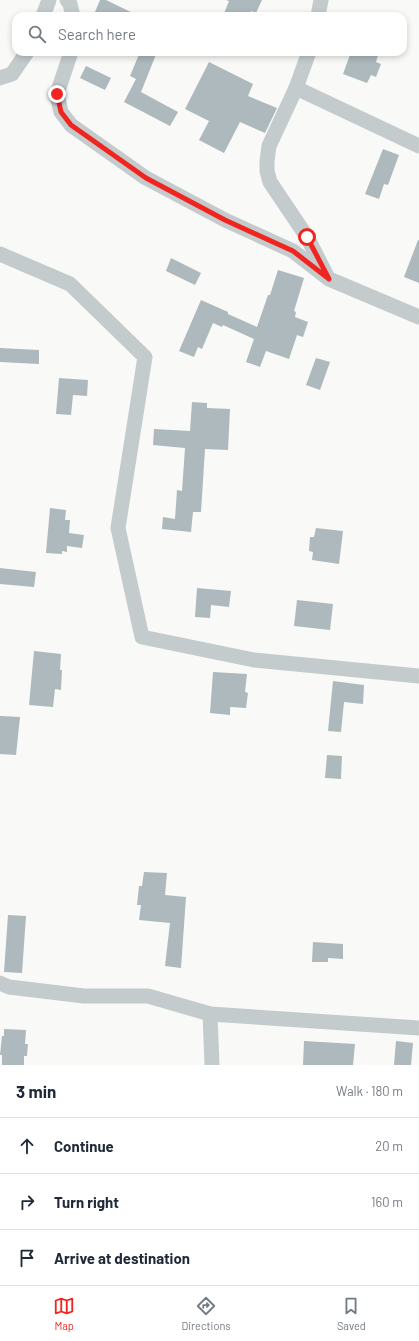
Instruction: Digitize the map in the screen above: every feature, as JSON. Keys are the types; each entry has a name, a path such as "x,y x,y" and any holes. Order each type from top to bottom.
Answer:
{"street":[{"path":"44,12 49,0"},
{"path":"67,0 70,4 72,12"},
{"path":"319,12 321,0"},
{"path":"0,78 12,74 24,56"},
{"path":"70,56 57,94 61,112 71,125 146,178 225,220 293,251 329,279 419,317"},
{"path":"308,56 296,88 269,146 267,171 270,182 307,237 329,279"},
{"path":"296,88 419,146"},
{"path":"0,254 70,284 145,357 118,528 142,637 254,660 419,676"},
{"path":"0,983 9,987 84,996 148,996 210,1014 419,1028"},
{"path":"210,1014 212,1065"}],"building":[{"path":"100,0 106,0 131,12 95,12"},
{"path":"226,0 262,0 256,12 225,12 229,1"},
{"path":"138,56 155,56 141,92 178,112 170,126 124,102 136,79 130,76"},
{"path":"350,56 378,56 376,62 381,64 376,77 371,75 367,83 343,74"},
{"path":"209,62 253,84 248,96 277,108 265,133 240,122 224,153 199,140 209,121 185,109"},
{"path":"86,66 111,78 105,90 80,78"},
{"path":"383,149 399,155 388,185 384,184 379,199 365,194"},
{"path":"419,240 419,283 404,277"},
{"path":"171,258 201,273 195,285 166,271"},
{"path":"278,270 304,278 294,311 296,312 295,317 308,322 303,337 297,335 289,359 266,351 260,367 246,362 254,339 223,325 222,327 213,323 202,349 198,347 194,357 179,351 201,300 257,327"},
{"path":"0,348 39,350 39,364 0,362"},
{"path":"316,358 330,362 320,390 306,385"},
{"path":"59,378 88,380 87,396 73,395 71,415 56,414"},
{"path":"192,402 207,403 207,408 230,409 228,450 205,449 201,512 193,512 191,532 162,529 163,517 175,519 177,490 182,491 185,448 153,445 154,429 190,431"},
{"path":"50,508 66,510 65,520 70,520 69,533 84,535 82,548 67,546 67,552 62,551 62,554 46,553"},
{"path":"316,528 343,531 339,564 312,560 313,552 309,551 310,537 314,537"},
{"path":"0,568 36,572 34,587 0,584"},
{"path":"197,588 231,591 229,607 211,605 210,618 195,617"},
{"path":"297,600 333,604 330,630 294,626"},
{"path":"34,651 61,654 61,690 55,689 53,707 29,705"},
{"path":"213,672 247,674 245,692 248,693 246,708 230,707 230,715 210,713"},
{"path":"333,681 364,685 363,704 344,702 341,732 328,731"},
{"path":"0,716 20,717 16,755 0,754"},
{"path":"327,755 342,756 341,779 325,778"},
{"path":"144,872 167,873 165,895 186,897 181,968 165,966 170,923 139,920 141,905 137,905 139,886 142,886"},
{"path":"8,915 26,916 22,973 4,972"},
{"path":"313,942 343,944 343,959 328,958 328,962 312,962"},
{"path":"4,1029 26,1030 25,1044 28,1044 27,1056 24,1056 24,1065 2,1065 2,1055 0,1055"},
{"path":"304,1041 355,1044 353,1065 303,1065"},
{"path":"396,1041 413,1043 411,1065 394,1065"}],"route":[{"path":"57,94 61,112 71,125 146,178 225,220 293,251 329,279 307,237"}]}
